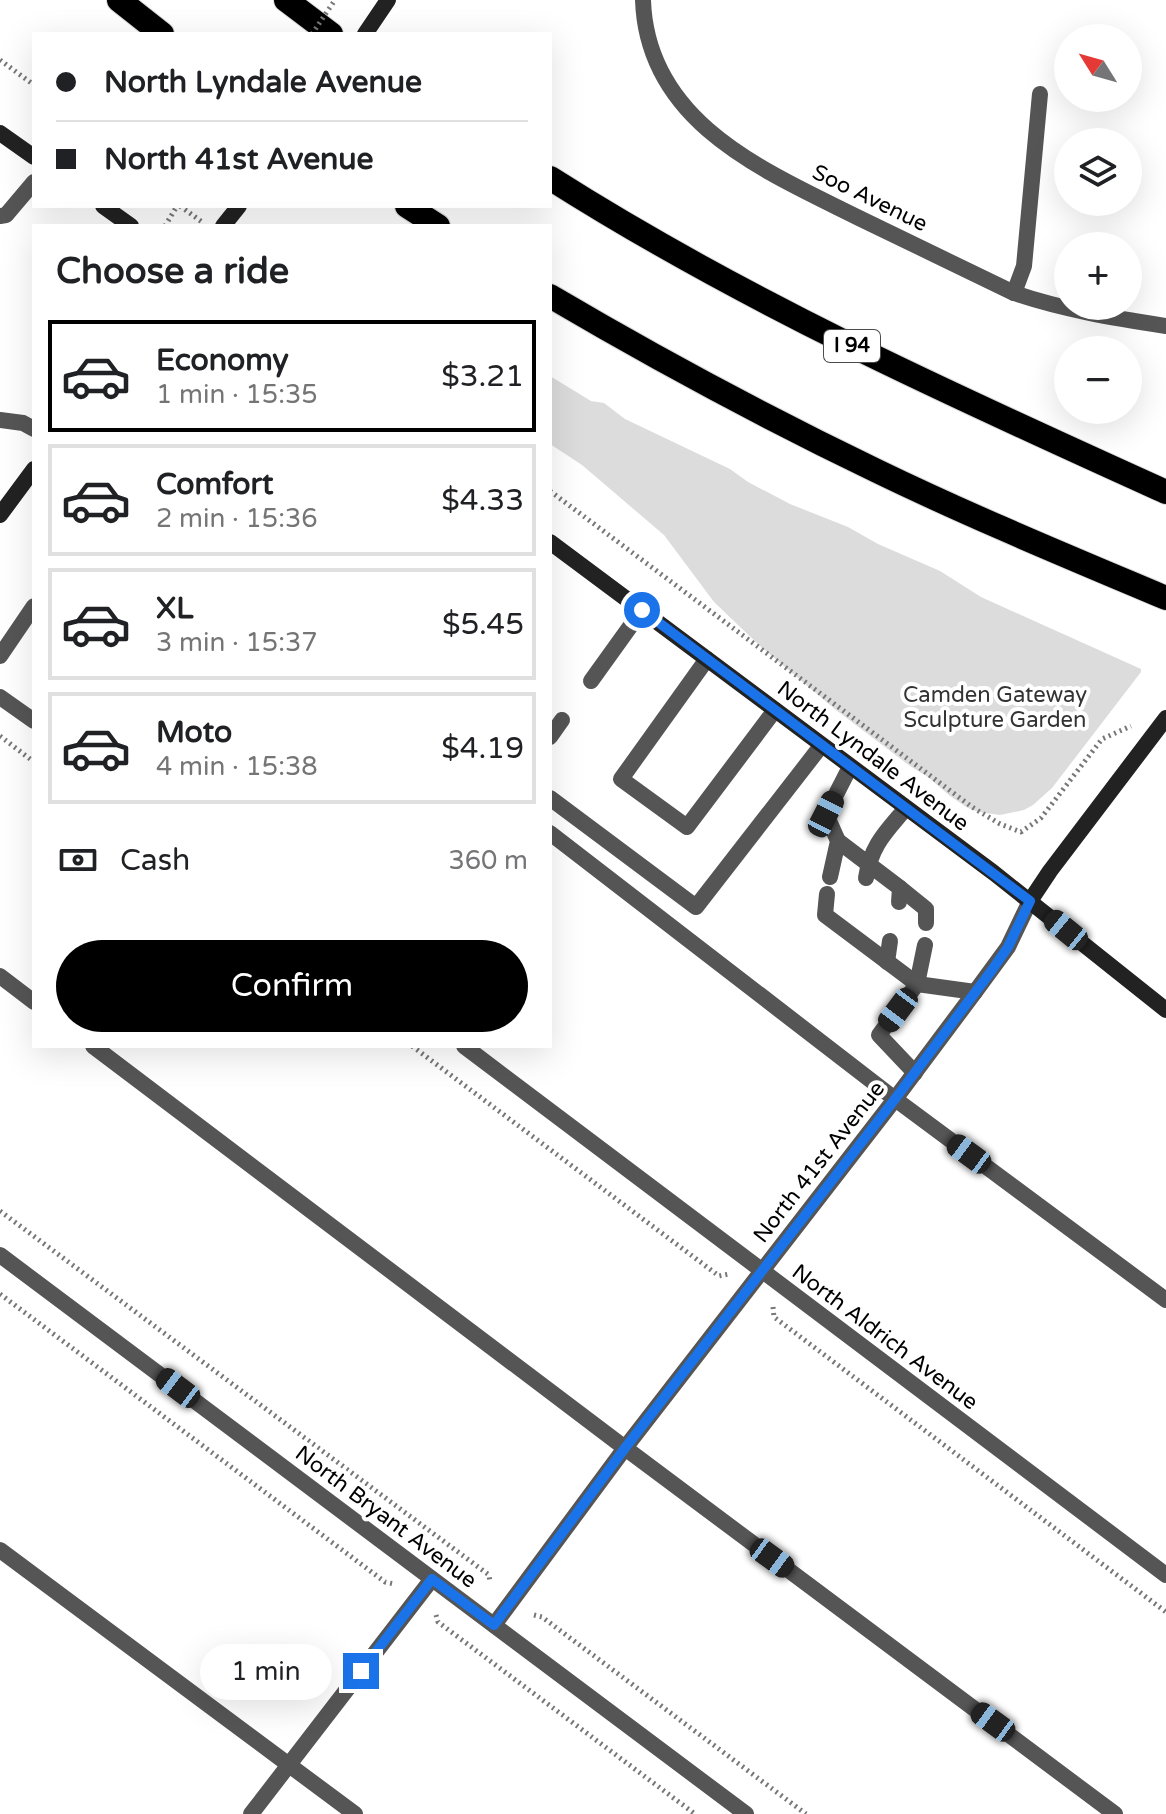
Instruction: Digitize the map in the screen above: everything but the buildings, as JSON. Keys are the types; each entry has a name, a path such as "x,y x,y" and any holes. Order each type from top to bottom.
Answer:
{"highway":[{"path":"119,0 159,32"},
{"path":"286,0 328,32"},
{"name":"I 94","path":"552,179 685,259 804,322 928,383 1166,492"},
{"path":"410,208 435,224"},
{"path":"552,297 716,390 878,472 1166,598"}],"street":[{"path":"366,32 388,0"},
{"name":"Soo Avenue","path":"643,0 650,44 658,66 673,91 699,123 722,143 765,171 1014,293 1093,315 1166,326"},
{"path":"1014,293 1024,266 1040,94"},
{"path":"0,133 32,156"},
{"path":"0,216 6,215 32,184"},
{"path":"106,208 128,224"},
{"path":"225,224 237,208"},
{"path":"0,420 23,423 32,428"},
{"path":"0,515 32,472"},
{"name":"North Lyndale Avenue","path":"552,543 1030,901 1166,1010"},
{"path":"0,656 32,609"},
{"path":"591,681 642,610"},
{"path":"707,659 621,779 687,827 775,710"},
{"path":"0,697 32,720"},
{"name":"North 41st Avenue","path":"494,1625 625,1448 915,1073 1008,947 1030,901 1050,871 1166,718"},
{"path":"552,734 562,720"},
{"path":"552,799 696,907 821,746"},
{"path":"850,767 826,814 838,841 867,870 899,895 926,909 926,923"},
{"path":"867,870 874,847 906,808"},
{"path":"552,835 895,1099 1166,1300"},
{"path":"838,841 825,915 917,984 975,992"},
{"path":"854,937 856,916"},
{"path":"887,962 890,941"},
{"path":"915,1073 879,1035 917,984 925,945"},
{"path":"0,976 32,1000"},
{"path":"96,1048 1115,1814"},
{"name":"North Aldrich Avenue","path":"467,1048 1166,1575"},
{"name":"North Bryant Avenue","path":"0,1255 746,1814"},
{"path":"0,1550 355,1814"},
{"path":"251,1814 432,1579"}],"path":[{"path":"313,32 335,0"},
{"path":"0,60 32,84"},
{"path":"182,208 204,224"},
{"path":"552,492 972,807 1000,824 1021,832 1041,818 1102,739"},
{"path":"0,736 32,760"},
{"path":"415,1048 719,1276 729,1274"},
{"path":"0,1211 489,1575 490,1582"},
{"path":"0,1294 385,1582 394,1584"},
{"path":"773,1307 774,1317 1166,1612"},
{"path":"436,1615 438,1622 695,1814"},
{"path":"534,1615 542,1617 806,1814"}],"green space":[{"name":"Camden Gateway Sculpture Garden","path":"552,377 591,401 604,403 625,419 730,469 790,504 848,527 940,571 981,597 1141,669 1141,672 1052,788 1033,805 1000,815 968,808 836,710 759,645 714,602 664,535 582,465 552,445"}],"route":[{"path":"361,1671 432,1579 494,1625 625,1448 992,970 1008,947 1030,901 642,610"}]}
